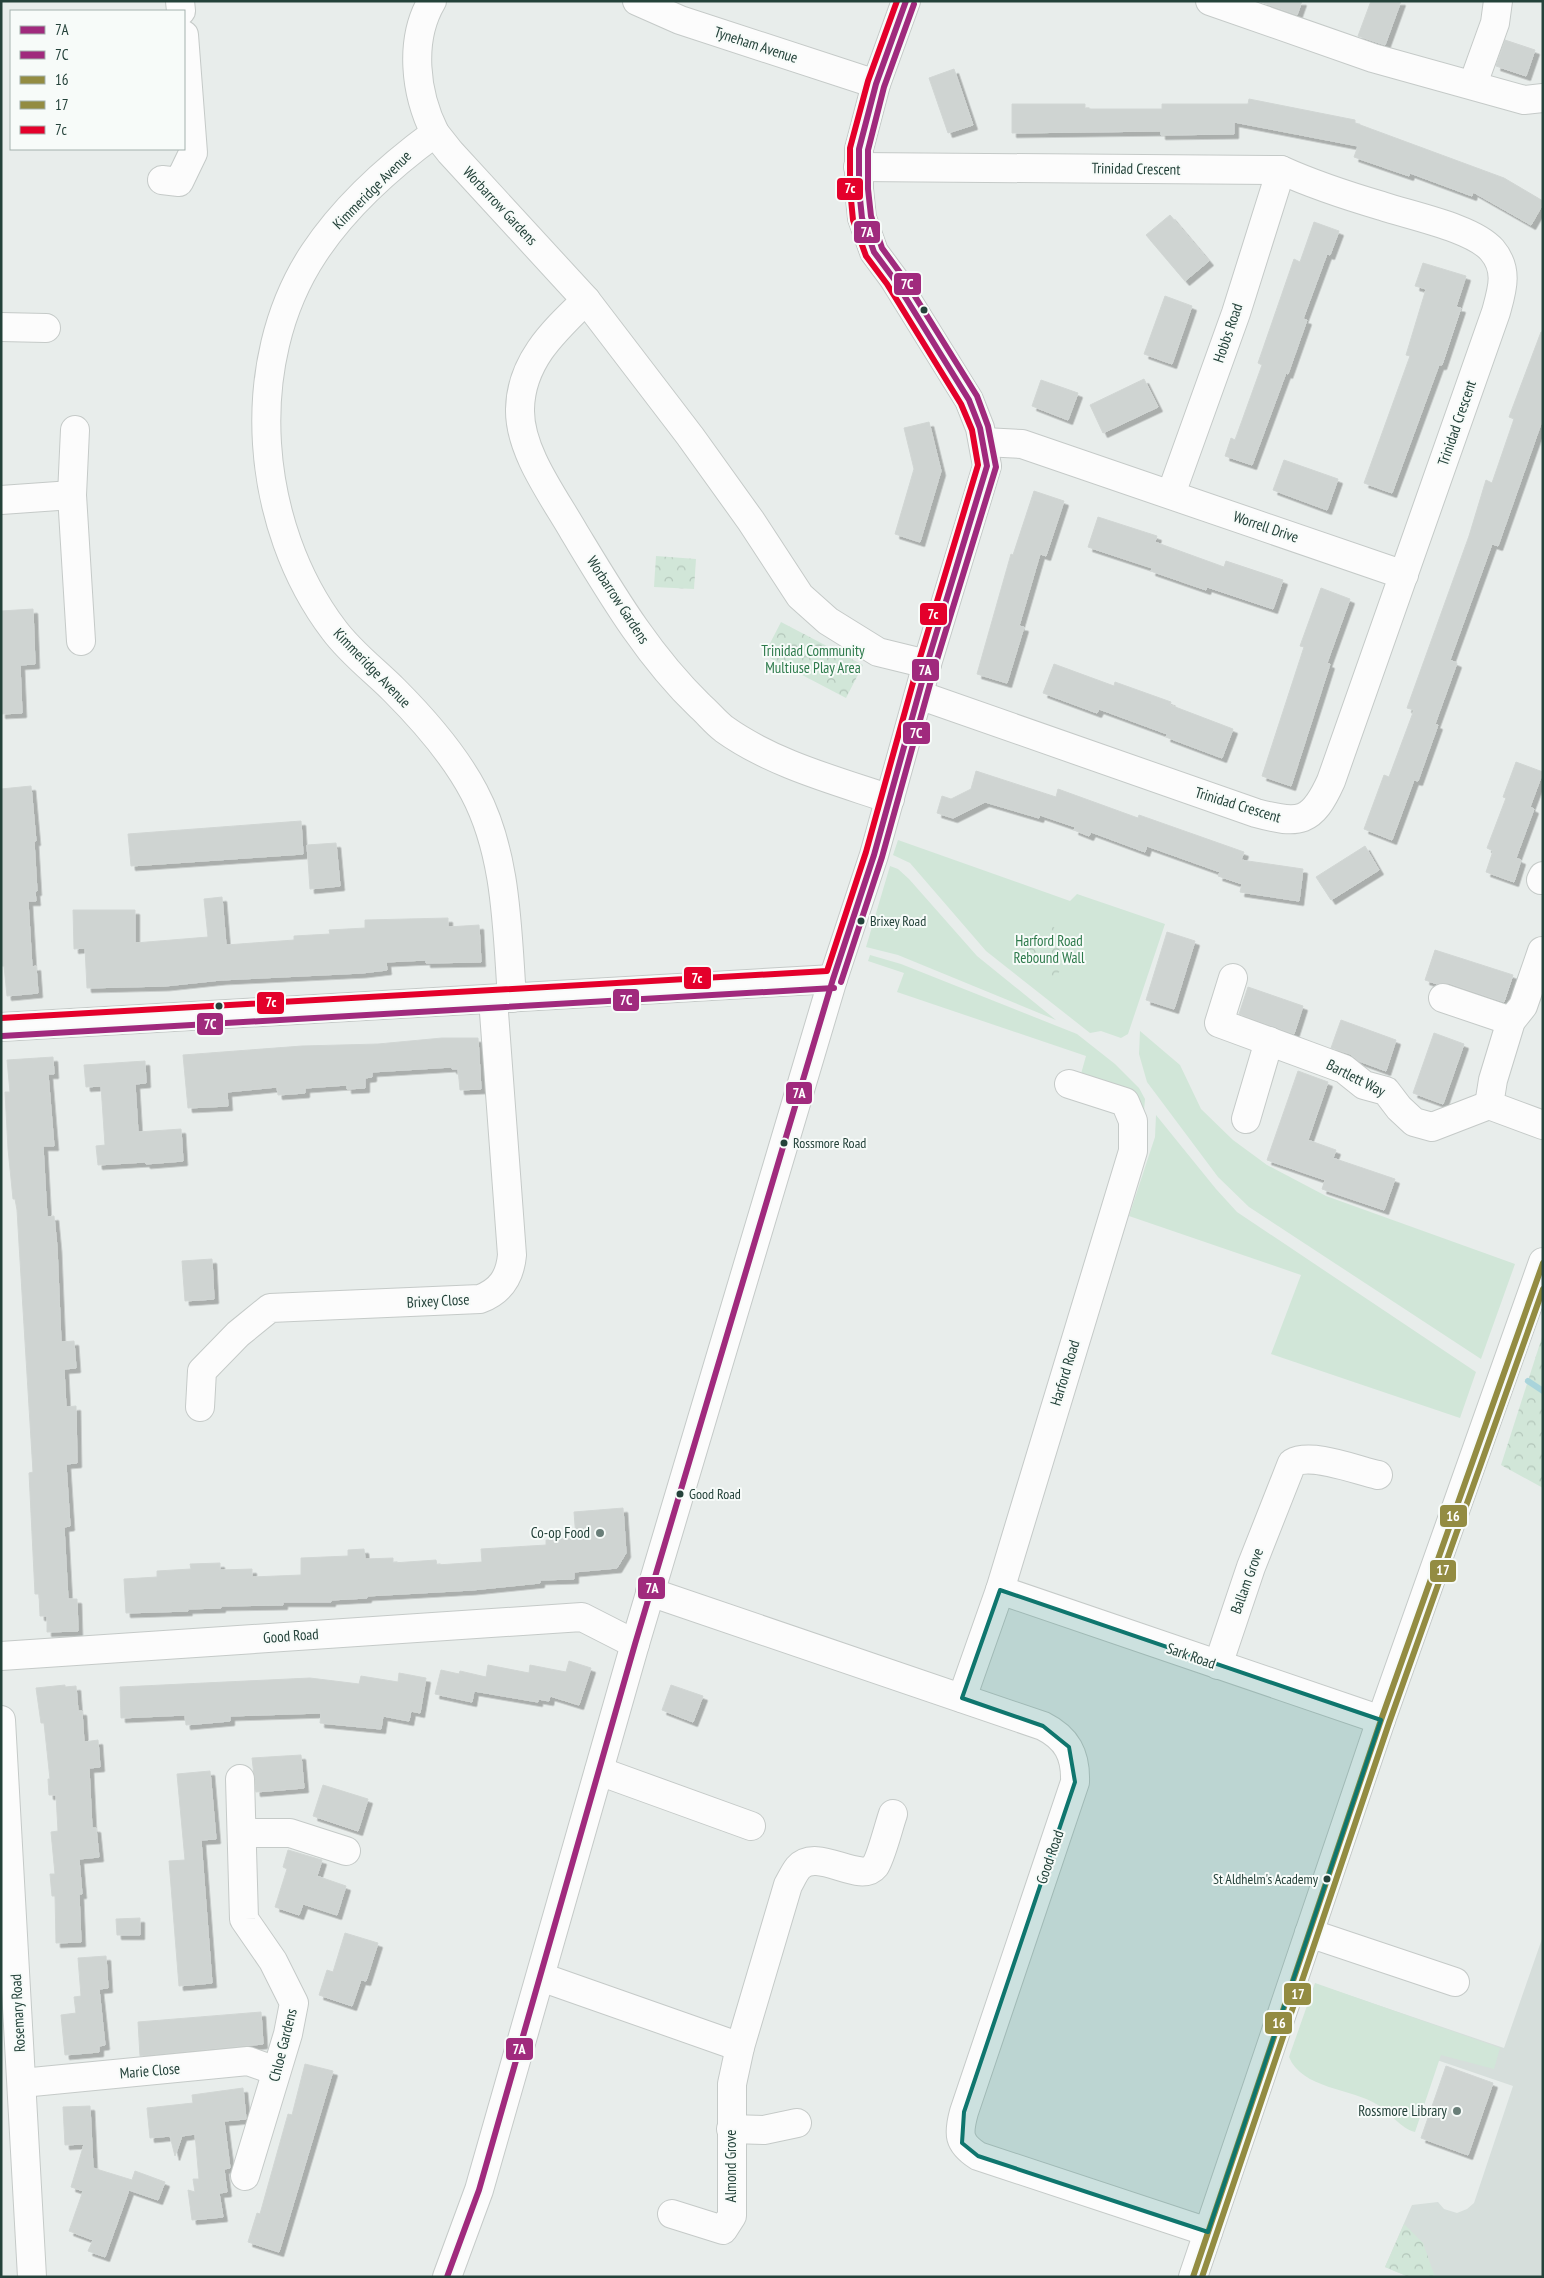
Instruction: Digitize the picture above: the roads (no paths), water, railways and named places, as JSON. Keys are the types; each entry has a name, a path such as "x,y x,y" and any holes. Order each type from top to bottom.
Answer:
{"street":[{"path":"432,1 425,13 418,39 418,66 421,96 434,133"},
{"name":"Tyneham Avenue","path":"637,1 680,20 876,84"},
{"path":"447,2277 479,2190 650,1592 832,979 874,855 927,664 987,466 984,442 969,400 894,279 874,252 862,218 858,167 862,133 876,84 906,1"},
{"path":"1210,1 1373,58 1474,84 1524,100 1543,98"},
{"path":"1474,84 1495,23 1498,1"},
{"path":"162,180 179,182 193,153 185,48"},
{"name":"Worbarrow Gardens","path":"434,133 586,300 690,436 752,522 800,596 828,622 878,652 927,664"},
{"name":"Kimmeridge Avenue","path":"434,133 408,152 339,219 314,254 298,282 284,316 272,359 266,405 265,438 274,499 297,568 316,605 354,653 394,690 449,752 475,793 485,818 500,871 505,902 502,998"},
{"name":"Trinidad Crescent","path":"858,167 1281,170 1346,195 1467,233 1486,244 1493,252 1502,272 1504,283 1496,312 1331,781 1320,805 1301,819 1278,819 1256,813 919,695"},
{"name":"Hobbs Road","path":"1171,494 1236,314 1281,170"},
{"name":"Worbarrow Gardens","path":"586,300 552,334 533,358 524,381 520,410 523,434 537,470 614,599 647,646 685,691 723,728 758,751 835,781 890,798"},
{"path":"1,327 46,328"},
{"path":"75,430 72,495 81,641"},
{"name":"Worrell Drive","path":"984,442 1022,444 1404,575"},
{"path":"1,500 72,495"},
{"path":"1542,951 1523,1006 1511,1021 1493,1080 1489,1105 1543,1125"},
{"name":"Bartlett Way","path":"1233,978 1219,1023 1344,1069 1364,1084 1386,1091 1399,1108 1414,1122 1432,1127 1489,1105"},
{"path":"1,1027 832,979"},
{"name":"Brixey Close","path":"200,1407 202,1371 238,1334 270,1308 480,1299 500,1288 507,1278 512,1255 502,998"},
{"path":"1443,998 1511,1021"},
{"path":"1246,1120 1269,1042"},
{"name":"Harford Road","path":"962,1698 1000,1590 1134,1151 1133,1121 1125,1102 1069,1084"},
{"path":"1193,2277 1381,1720 1543,1262"},
{"name":"Ballam Grove","path":"1218,1665 1251,1567 1292,1463 1300,1458 1312,1459 1378,1475"},
{"name":"Sark Road","path":"1000,1590 1381,1720"},
{"name":"Good Road","path":"650,1592 962,1698 1055,1732 1069,1747 1075,1770 1073,1792 964,2112 960,2134 962,2143 978,2156 1208,2232"},
{"name":"Good Road","path":"1,1656 582,1617 635,1644"},
{"name":"Rosemary Road","path":"1,1720 32,2277"},
{"path":"599,1771 751,1826"},
{"name":"Chloe Gardens","path":"240,1779 244,1919 273,1961 294,2002 288,2034 245,2176"},
{"name":"Almond Grove","path":"672,2214 723,2230 732,2216 732,2084 740,2047 788,1885 798,1867 810,1862 823,1862 868,1871 876,1865 893,1814"},
{"path":"242,1833 290,1833 346,1851"},
{"path":"1309,1933 1455,1982"},
{"path":"541,1977 740,2047"},
{"name":"Marie Close","path":"22,2083 248,2061 276,2071"},
{"path":"731,2129 764,2130 797,2123"}],"waterway":[{"path":"1528,1381 1543,1391"}],"place":[{"name":"Brixey Road","path":"861,921"},
{"name":"Rossmore Road","path":"784,1143"},
{"name":"Good Road","path":"680,1494"},
{"name":"Co-op Food","path":"600,1533"},
{"name":"St Aldhelm's Academy","path":"1327,1879"},
{"name":"Rossmore Library","path":"1457,2111"}],"park label":[{"name":"Trinidad Community Multiuse Play Area","path":"813,660"},
{"name":"Harford Road Rebound Wall","path":"1049,950"}]}
